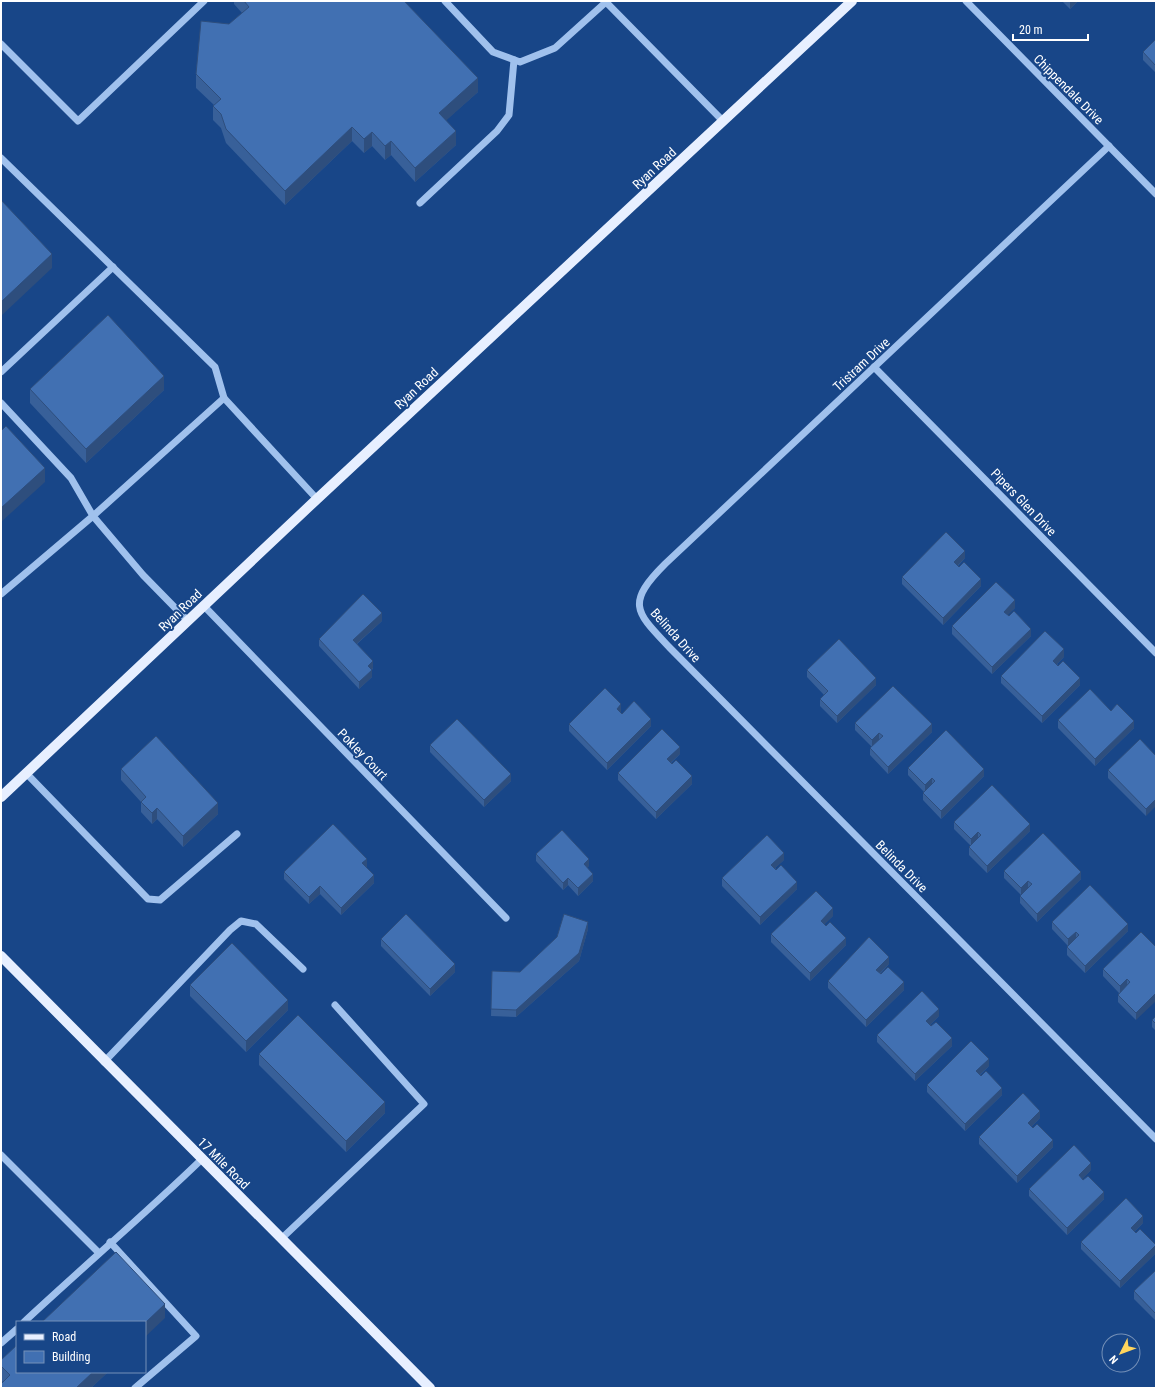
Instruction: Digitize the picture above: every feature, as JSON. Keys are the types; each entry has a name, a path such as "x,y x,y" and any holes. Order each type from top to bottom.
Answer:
{"main road":[{"name":"Ryan Road","path":"1,798 317,499 852,1"},
{"name":"17 Mile Road","path":"1,956 104,1062 430,1388"}],"street":[{"path":"1,44 78,121 204,1"},
{"path":"445,1 492,52 520,62 555,48 606,2 723,121"},
{"name":"Chippendale Drive","path":"966,1 1156,194"},
{"path":"420,204 497,131 509,115 514,60"},
{"name":"Tristram Drive","path":"638,604 641,594 655,575 1109,146"},
{"path":"1,158 215,367 224,398 317,499"},
{"path":"1,372 113,267"},
{"name":"Pipers Glen Drive","path":"874,367 1156,653"},
{"path":"1,594 93,516 224,398"},
{"path":"1,403 71,478 93,516 143,575 188,621"},
{"name":"Belinda Drive","path":"638,604 646,622 670,648 1156,1140"},
{"name":"Pokley Court","path":"203,606 506,918"},
{"path":"27,774 148,899 160,900 237,834"},
{"path":"104,1062 230,930 241,921 256,924 303,969"},
{"path":"281,1239 424,1104 335,1005"},
{"path":"1,1155 99,1253"},
{"path":"25,1321 110,1242 155,1204 202,1159"},
{"path":"110,1242 196,1336 135,1388"},
{"path":"1,1343 16,1330"}],"building":[{"path":"244,1 404,1 478,78 439,113 456,131 415,168 391,141 385,146 372,132 364,139 352,127 285,191 226,129 221,114 213,106 221,99 196,74 201,21 229,24 249,7"},
{"path":"1156,39 1156,66 1143,52"},
{"path":"1,200 52,254 1,302"},
{"path":"108,315 164,376 86,449 30,389"},
{"path":"6,426 45,468 1,508 1,431"},
{"path":"946,532 965,551 954,562 959,567 964,562 981,579 943,618 902,577"},
{"path":"996,582 1015,600 1004,612 1009,616 1014,611 1031,629 992,667 952,626"},
{"path":"363,594 382,613 353,640 373,661 368,666 372,670 359,682 319,639"},
{"path":"1045,631 1064,649 1053,661 1058,666 1063,661 1080,678 1042,716 1001,676"},
{"path":"839,639 876,678 837,716 820,699 828,691 807,670"},
{"path":"893,686 932,724 888,767 870,748 883,736 879,733 872,740 855,723"},
{"path":"605,688 621,704 617,709 622,714 634,701 651,719 607,763 569,724"},
{"path":"1090,689 1111,711 1117,704 1134,721 1095,759 1058,720"},
{"path":"457,719 511,774 484,800 430,745"},
{"path":"662,729 680,747 667,759 672,764 676,760 692,776 656,812 618,773"},
{"path":"946,730 984,769 941,811 923,793 935,781 932,778 925,785 908,768"},
{"path":"156,736 218,803 183,836 157,808 152,813 141,802 146,797 121,769"},
{"path":"1140,739 1156,756 1156,799 1146,809 1108,770"},
{"path":"992,785 1030,824 987,866 969,847 981,835 978,832 971,839 954,822"},
{"path":"333,824 367,859 362,863 374,875 341,908 320,886 309,897 284,872"},
{"path":"562,830 589,859 584,864 593,874 578,888 568,878 563,883 536,854"},
{"path":"1043,833 1081,872 1037,914 1020,896 1032,884 1028,881 1021,888 1004,871"},
{"path":"767,835 784,853 771,865 776,870 781,865 797,882 760,917 722,878"},
{"path":"1090,885 1128,924 1085,966 1067,947 1079,935 1076,932 1068,939 1052,922"},
{"path":"816,891 833,908 821,921 826,926 830,922 846,938 810,973 771,934"},
{"path":"406,914 455,964 430,989 381,939"},
{"path":"564,914 588,922 579,953 516,1010 491,1009 492,971 520,972 557,937"},
{"path":"1141,932 1156,947 1156,993 1136,1013 1118,995 1130,982 1127,979 1120,986 1103,969"},
{"path":"869,937 889,957 876,970 881,974 888,967 904,982 866,1020 828,981"},
{"path":"232,943 288,1000 246,1041 190,985"},
{"path":"922,991 939,1009 926,1021 931,1026 936,1022 952,1038 915,1074 877,1035"},
{"path":"298,1015 385,1102 346,1141 259,1054"},
{"path":"1156,1016 1156,1024 1152,1020"},
{"path":"971,1041 989,1059 976,1071 981,1076 986,1071 1002,1088 965,1124 927,1085"},
{"path":"1023,1093 1040,1111 1028,1123 1033,1128 1037,1124 1053,1140 1017,1176 979,1137"},
{"path":"1074,1145 1091,1163 1079,1175 1083,1180 1088,1176 1104,1192 1067,1228 1029,1189"},
{"path":"1126,1198 1143,1216 1131,1228 1136,1233 1140,1229 1156,1245 1120,1281 1081,1242"},
{"path":"116,1252 165,1304 146,1322 43,1321"},
{"path":"1156,1270 1156,1314 1134,1291"},
{"path":"16,1346 16,1373 92,1373 76,1388 1,1388 1,1384 10,1375 1,1366 1,1360"}]}
